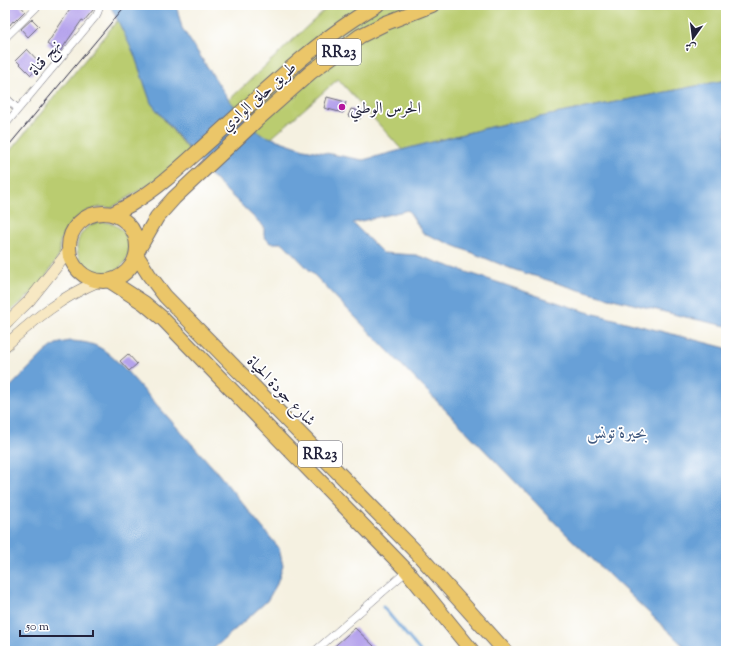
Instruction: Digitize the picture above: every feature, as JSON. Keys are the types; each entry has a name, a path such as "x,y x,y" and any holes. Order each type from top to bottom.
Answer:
{"highway":[{"name":"طريق حلق الوادي","path":"112,214 142,197 183,164 312,51 352,20 377,5"},
{"name":"طريق حلق الوادي","path":"137,253 157,217 174,198 258,119 311,72 360,36 386,23 432,5"},
{"name":"RR23","path":"105,281 119,278 127,272 133,264 137,253 136,238 131,227 123,219 112,214 101,213 90,216 81,221 74,230 70,240 69,251 72,262 79,271 88,278 105,281 144,303 162,318 407,571 472,651"},
{"name":"شارع جودة الحياة","path":"137,253 149,275 166,296 418,554 505,651"}],"main road":[{"name":"RR23","path":"5,324 29,301 69,251"},
{"name":"RR23","path":"5,346 32,321 56,303 79,290 105,281"}],"street":[{"path":"5,38 38,5"},
{"name":"نهج قناة","path":"5,124 96,16 100,5"},
{"path":"5,96 18,109"},
{"path":"314,651 407,571"}],"green space":[{"path":"330,5 726,5 726,80 490,127 402,150 338,79 267,142 229,100"},
{"path":"121,16 151,103 184,145 191,151 163,176 111,208 100,207 85,212 74,220 64,233 60,242 59,256 39,287 5,316 5,157"},
{"path":"103,222 117,226 125,234 129,248 125,262 117,270 103,274 89,270 81,262 77,248 81,234 89,226"}],"water":[{"name":"بحيرة تونس","path":"110,5 176,5 182,28 229,100 260,134 304,149 363,160 490,127 726,80 726,326 589,293 512,269 423,233 408,210 353,223 383,253 416,255 583,311 726,348 726,651 689,651 568,536 283,243 270,243 264,236 264,227 209,174 151,103 134,54"},
{"path":"69,341 86,343 99,347 123,367 217,472 279,548 283,566 277,584 267,601 211,651 5,651 5,392 45,352 56,344"}],"building":[{"path":"5,5 20,5 25,11 10,25 5,21 5,14 8,10"},
{"path":"73,5 95,5 84,21 82,20 59,53 47,44"},
{"path":"32,19 39,26 28,37 21,29"},
{"path":"27,49 41,64 31,75 16,60"},
{"path":"327,97 346,102 343,113 324,108"},
{"path":"351,109 362,112 360,119 348,116"},
{"path":"128,354 137,364 129,371 120,361"},
{"path":"355,628 374,646 370,651 329,651"}],"waterway":[{"path":"383,607 420,651"}],"tram line":[{"path":"5,150 126,5"}],"place":[{"name":"الحرس الوطني","path":"342,107"}]}
